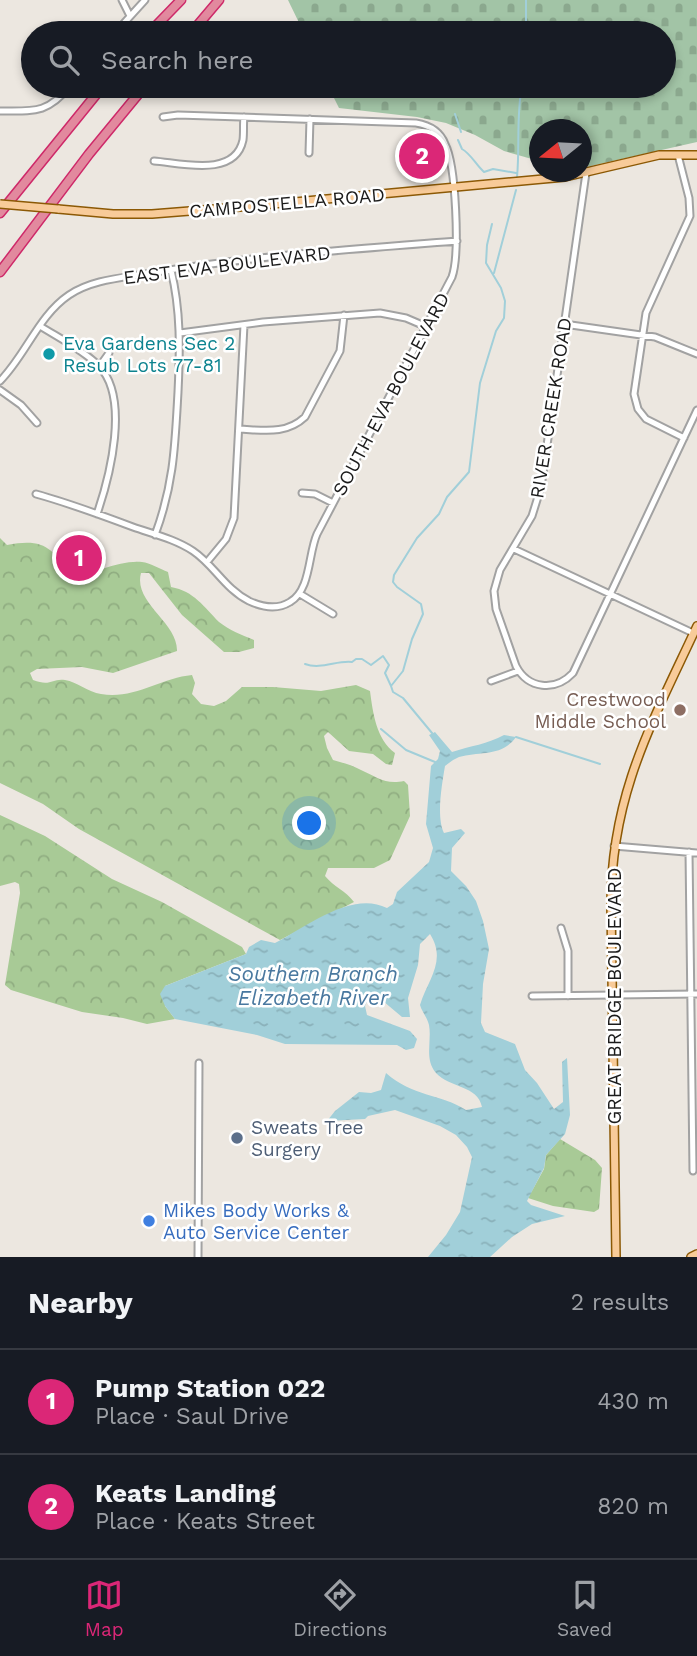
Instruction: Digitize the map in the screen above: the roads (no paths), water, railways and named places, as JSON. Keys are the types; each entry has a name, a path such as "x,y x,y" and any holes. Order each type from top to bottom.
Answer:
{"highway":[{"path":"160,21 180,0"},
{"path":"203,21 222,0"},
{"path":"0,213 93,98"},
{"path":"0,272 135,98"}],"main road":[{"name":"CAMPOSTELLA ROAD","path":"592,172 659,155 697,155"},
{"name":"CAMPOSTELLA ROAD","path":"0,204 113,214 164,214 529,179"},
{"name":"GREAT BRIDGE BOULEVARD","path":"616,1257 611,888 614,846 633,766 695,630"},
{"path":"691,1257 697,1254"}],"street":[{"path":"122,0 130,16"},
{"path":"126,21 145,0"},
{"path":"0,111 41,110 59,98"},
{"name":"SOUTH EVA BOULEVARD","path":"163,117 178,115 416,123 427,126 440,135 446,145 457,241 452,278 313,543 300,594"},
{"path":"153,161 214,165 225,162 240,148 244,117"},
{"path":"309,153 310,119"},
{"path":"678,154 689,198 690,216 646,313 634,394 635,403 646,419 684,438"},
{"name":"RIVER CREEK ROAD","path":"518,671 494,599 500,570 533,516 541,487 585,182"},
{"name":"EAST EVA BOULEVARD","path":"0,382 58,304 78,290 105,281 215,263 457,241"},
{"path":"155,535 168,499 175,462 180,333 179,308 171,270"},
{"path":"180,333 244,324 388,313 427,327"},
{"path":"239,429 283,430 299,423 305,417 340,351 344,315"},
{"path":"207,562 221,546 232,525 235,507 244,324"},
{"path":"564,324 669,341 697,354"},
{"path":"40,326 99,367 110,383 114,401 110,468 97,514"},
{"path":"99,367 109,352"},
{"path":"0,390 21,405 37,422"},
{"path":"491,681 518,671 529,681 547,686 557,684 570,676 697,410"},
{"path":"302,492 315,494 333,503"},
{"path":"36,495 97,514 187,548 207,562 233,591 256,604 267,607 285,605 300,594 333,614"},
{"path":"514,550 695,630"},
{"path":"614,846 697,853"},
{"path":"689,852 694,994 693,1171"},
{"path":"561,928 568,951 568,996"},
{"path":"532,996 694,994"},
{"path":"198,1257 199,1063"}],"water":[{"name":"Southern Branch Elizabeth River","path":"435,732 452,752 504,735 516,737 497,751 459,757 445,766 440,818 444,833 461,829 465,833 452,848 451,871 476,901 489,949 483,984 481,1023 485,1032 515,1044 525,1070 554,1109 563,1102 562,1062 567,1058 570,1115 565,1134 546,1155 544,1168 527,1201 531,1205 565,1216 532,1224 512,1237 490,1257 428,1257 460,1212 472,1157 456,1135 440,1126 395,1110 365,1119 327,1121 359,1092 381,1090 386,1073 406,1087 446,1100 466,1110 482,1107 475,1095 442,1078 430,1062 429,1025 420,1005 436,961 435,944 430,934 420,944 418,965 408,998 410,1017 402,1017 377,996 369,997 365,1006 367,1015 410,1031 417,1039 414,1048 406,1050 397,1045 285,1044 257,1035 175,1019 160,994 165,986 246,954 249,947 261,940 275,943 344,907 373,904 387,908 393,904 397,892 429,862 433,848 426,824 431,766 438,759 440,751 429,735"}],"waterway":[{"path":"526,0 526,21"},
{"path":"517,177 520,98"},
{"path":"455,114 461,132"},
{"path":"458,140 462,149 484,172 493,169 516,173"},
{"path":"494,273 516,190"},
{"path":"432,733 403,698 393,692 391,686 403,671 412,639 423,614 421,604 393,582 394,575 417,538 439,514 447,497 469,472 480,383 496,331 504,318 505,301 501,288 486,263 492,224"},
{"path":"305,664 323,665 362,659 371,665 383,656 389,665 385,673 391,686"},
{"path":"381,729 406,750 435,762"},
{"path":"516,737 600,764"}],"place":[{"name":"Keats Landing","path":"422,156"},
{"name":"Eva Gardens Sec 2 Resub Lots 77-81","path":"49,354"},
{"name":"Pump Station 022","path":"79,558"},
{"name":"Crestwood Middle School","path":"680,710"},
{"name":"Sweats Tree Surgery","path":"237,1138"},
{"name":"Mikes Body Works & Auto Service Center","path":"149,1221"}]}
